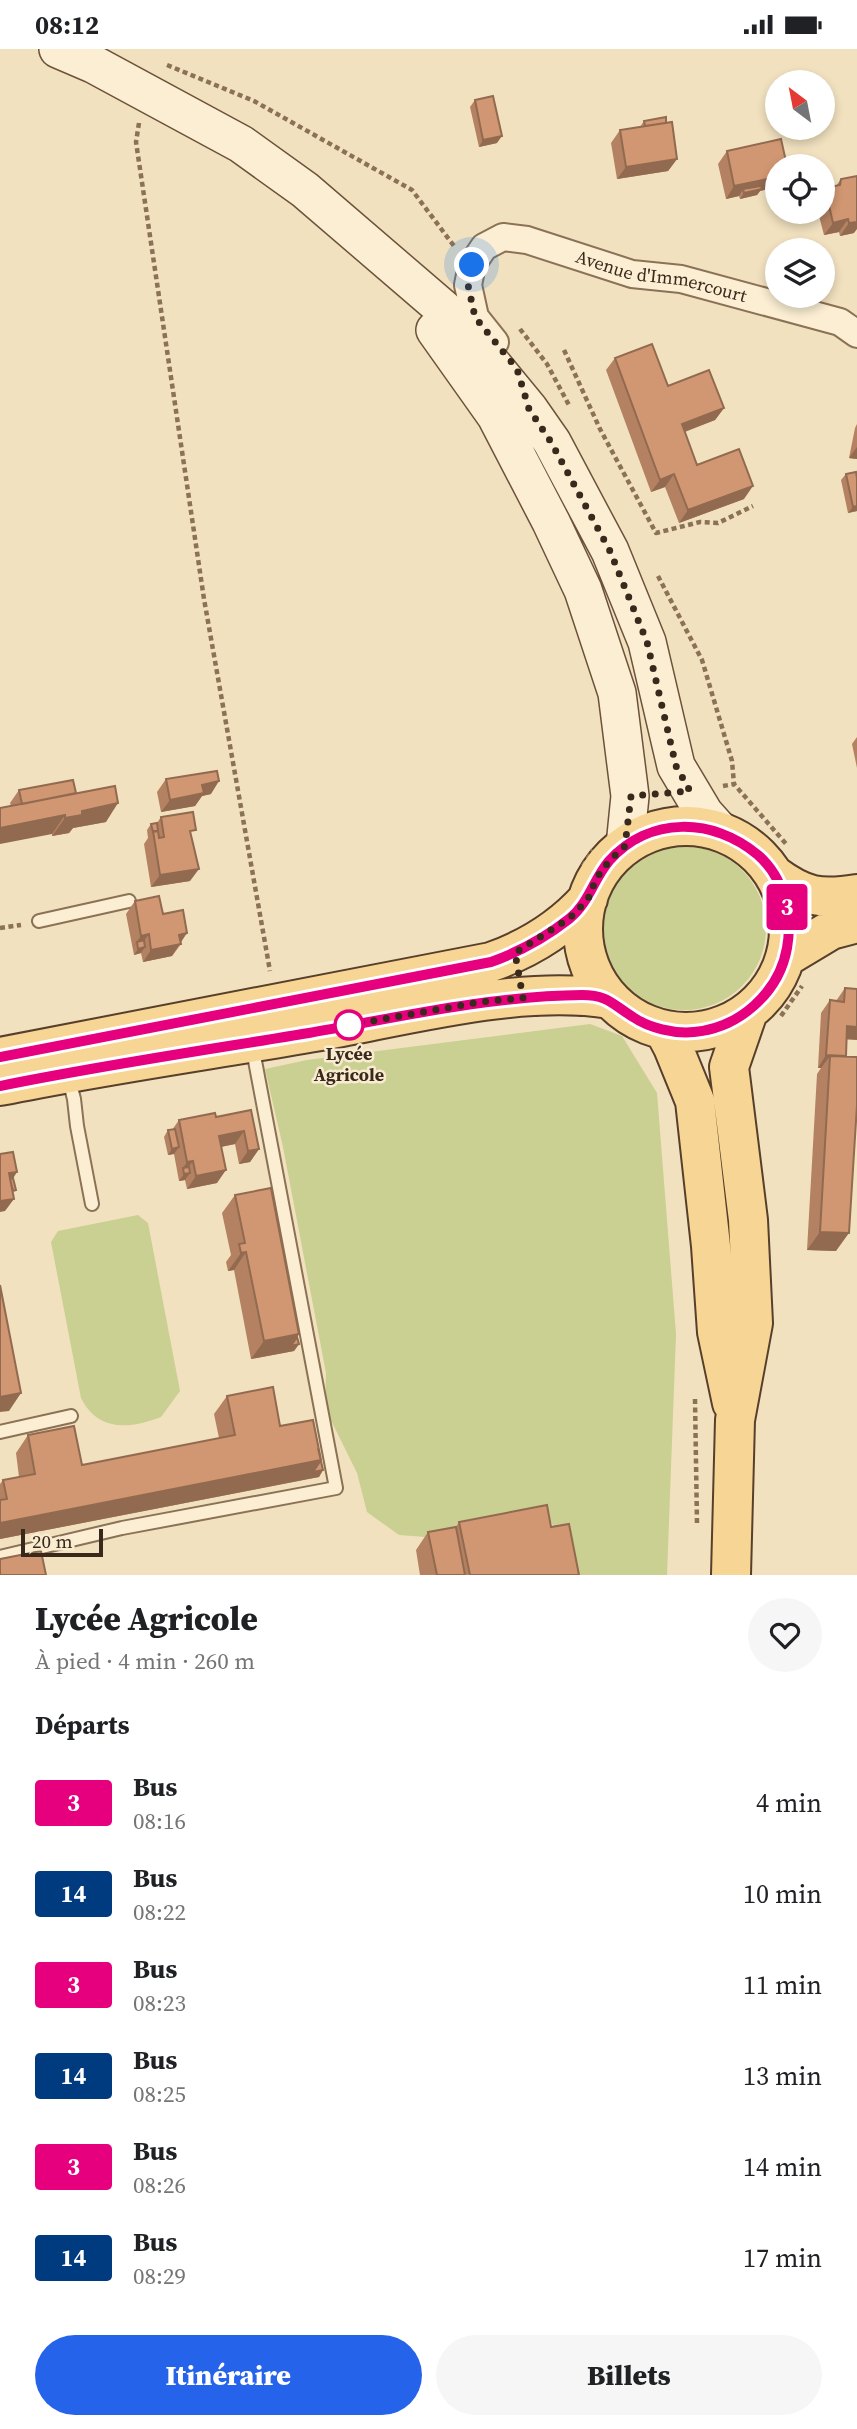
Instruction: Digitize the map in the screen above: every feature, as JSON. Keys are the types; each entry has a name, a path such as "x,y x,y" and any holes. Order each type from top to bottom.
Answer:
{"main road":[{"path":"58,49 93,64 241,144 305,190 454,318 529,409 551,442 610,551 647,642 676,766 690,791 721,832"},
{"path":"0,1057 491,962 515,953 570,918 583,886 596,879 609,861 610,846 631,796 617,694 583,590 496,416 386,260"},
{"path":"610,846 671,827 696,826 721,832 744,844 764,861 783,865"},
{"path":"783,865 794,890 829,899 857,894"},
{"path":"783,865 783,894 797,967"},
{"path":"583,886 586,952 595,977 610,999 635,1019 664,1030 693,1032 761,1018"},
{"path":"731,1575 735,1420 753,1323 748,1220 729,1067 761,1018 771,988 797,967 831,930 857,923"},
{"path":"0,1086 66,1072 481,1002 585,995 610,999"},
{"path":"664,1030 695,1101 711,1246 717,1332 735,1420"}],"street":[{"name":"Avenue d'Immercourt","path":"529,409 517,369 475,317 468,285 472,265 484,247 503,237 527,240 632,274 681,279 839,322 857,334"}],"lane":[{"path":"39,921 129,901"},
{"path":"0,1557 122,1528 336,1488 252,1042"},
{"path":"66,1072 74,1099 92,1204"},
{"path":"0,1432 71,1416"}],"path":[{"path":"145,91 136,142 204,599 271,981 272,1003"},
{"path":"564,350 600,429 656,533 700,522 718,523 753,506"},
{"path":"690,791 734,784 787,845 783,865"},
{"path":"583,886 610,846"},
{"path":"761,1018 794,999 797,967"}],"green space":[{"path":"684,846 715,852 742,870 760,897 766,928 760,959 742,986 715,1004 684,1010 653,1004 626,986 608,959 602,928 608,897 626,870 653,852"},
{"path":"590,1024 622,1036 657,1093 676,1334 667,1575 571,1575 565,1539 546,1517 439,1538 399,1535 367,1512 357,1473 325,1408 326,1373 283,1147 265,1069 307,1060"},
{"path":"138,1215 148,1223 180,1391 161,1417 138,1424 116,1425 96,1417 81,1398 51,1242 58,1231"}],"building":[{"path":"493,96 502,136 483,140 475,100"},
{"path":"666,117 666,123 645,126 644,121"},
{"path":"672,122 677,159 626,167 620,130"},
{"path":"781,140 784,154 765,154 765,180 734,186 727,151"},
{"path":"857,176 857,222 849,223 848,219 835,222 835,186 840,185 841,179"},
{"path":"761,186 762,189 744,193 743,189"},
{"path":"652,344 668,386 709,370 724,408 682,424 697,465 739,449 753,486 688,510 674,474 660,480 615,358"},
{"path":"856,472 857,506 853,507 846,474"},
{"path":"217,771 219,781 202,785 204,793 170,800 166,779"},
{"path":"73,780 76,793 22,804 19,790"},
{"path":"115,786 118,803 82,811 82,815 65,818 65,815 0,828 0,808"},
{"path":"193,812 196,830 190,831 199,869 160,875 153,831 158,831 159,838 164,837 161,817"},
{"path":"157,823 159,838 158,831 153,832 151,824"},
{"path":"159,896 163,914 183,910 187,933 179,935 181,944 151,950 149,934 141,936 135,901"},
{"path":"144,940 145,947 138,949 137,942"},
{"path":"845,988 857,989 857,1027 847,1026 846,1056 826,1055 830,1000 844,1002"},
{"path":"830,1056 857,1057 857,1105 849,1233 820,1232"},
{"path":"251,1110 259,1149 248,1151 244,1131 219,1136 226,1170 196,1176 193,1161 187,1162 179,1120 215,1113 216,1117"},
{"path":"175,1129 179,1147 172,1149 168,1130"},
{"path":"13,1152 17,1172 9,1173 14,1199 0,1201 0,1154"},
{"path":"189,1167 190,1173 184,1174 183,1168"},
{"path":"13,1178 16,1190 13,1191 10,1179"},
{"path":"271,1188 299,1334 264,1341 246,1252 241,1253 239,1244 245,1243 235,1195"},
{"path":"0,1285 21,1393 0,1397"},
{"path":"273,1387 280,1426 313,1420 321,1460 0,1523 0,1500 7,1499 3,1480 35,1474 28,1435 74,1426 82,1465 235,1435 227,1396"},
{"path":"321,1460 323,1470 313,1472"},
{"path":"547,1505 551,1527 569,1524 579,1575 470,1575 459,1522"},
{"path":"456,1527 465,1575 437,1575 428,1532"},
{"path":"41,1551 46,1575 0,1575 0,1559"}],"bus line":[{"name":"3","path":"0,1057 491,962 515,953 570,918 588,899 596,879 609,861 625,846 647,834 671,827 696,826 721,832 744,844 764,861 774,875 789,915 786,957 771,988 761,1001 748,1012 722,1025 693,1032 664,1030 635,1019 610,999 585,995 523,998 481,1002 111,1064 0,1086"}],"place":[{"name":"Lycée Agricole","path":"349,1025"}],"route":[{"path":"349,1025 481,1002 523,998 515,953 570,918 588,899 596,879 609,861 625,846 631,796 690,791 676,766 647,642 610,551 551,442 529,409 517,369 475,317 468,285 472,265"}]}
